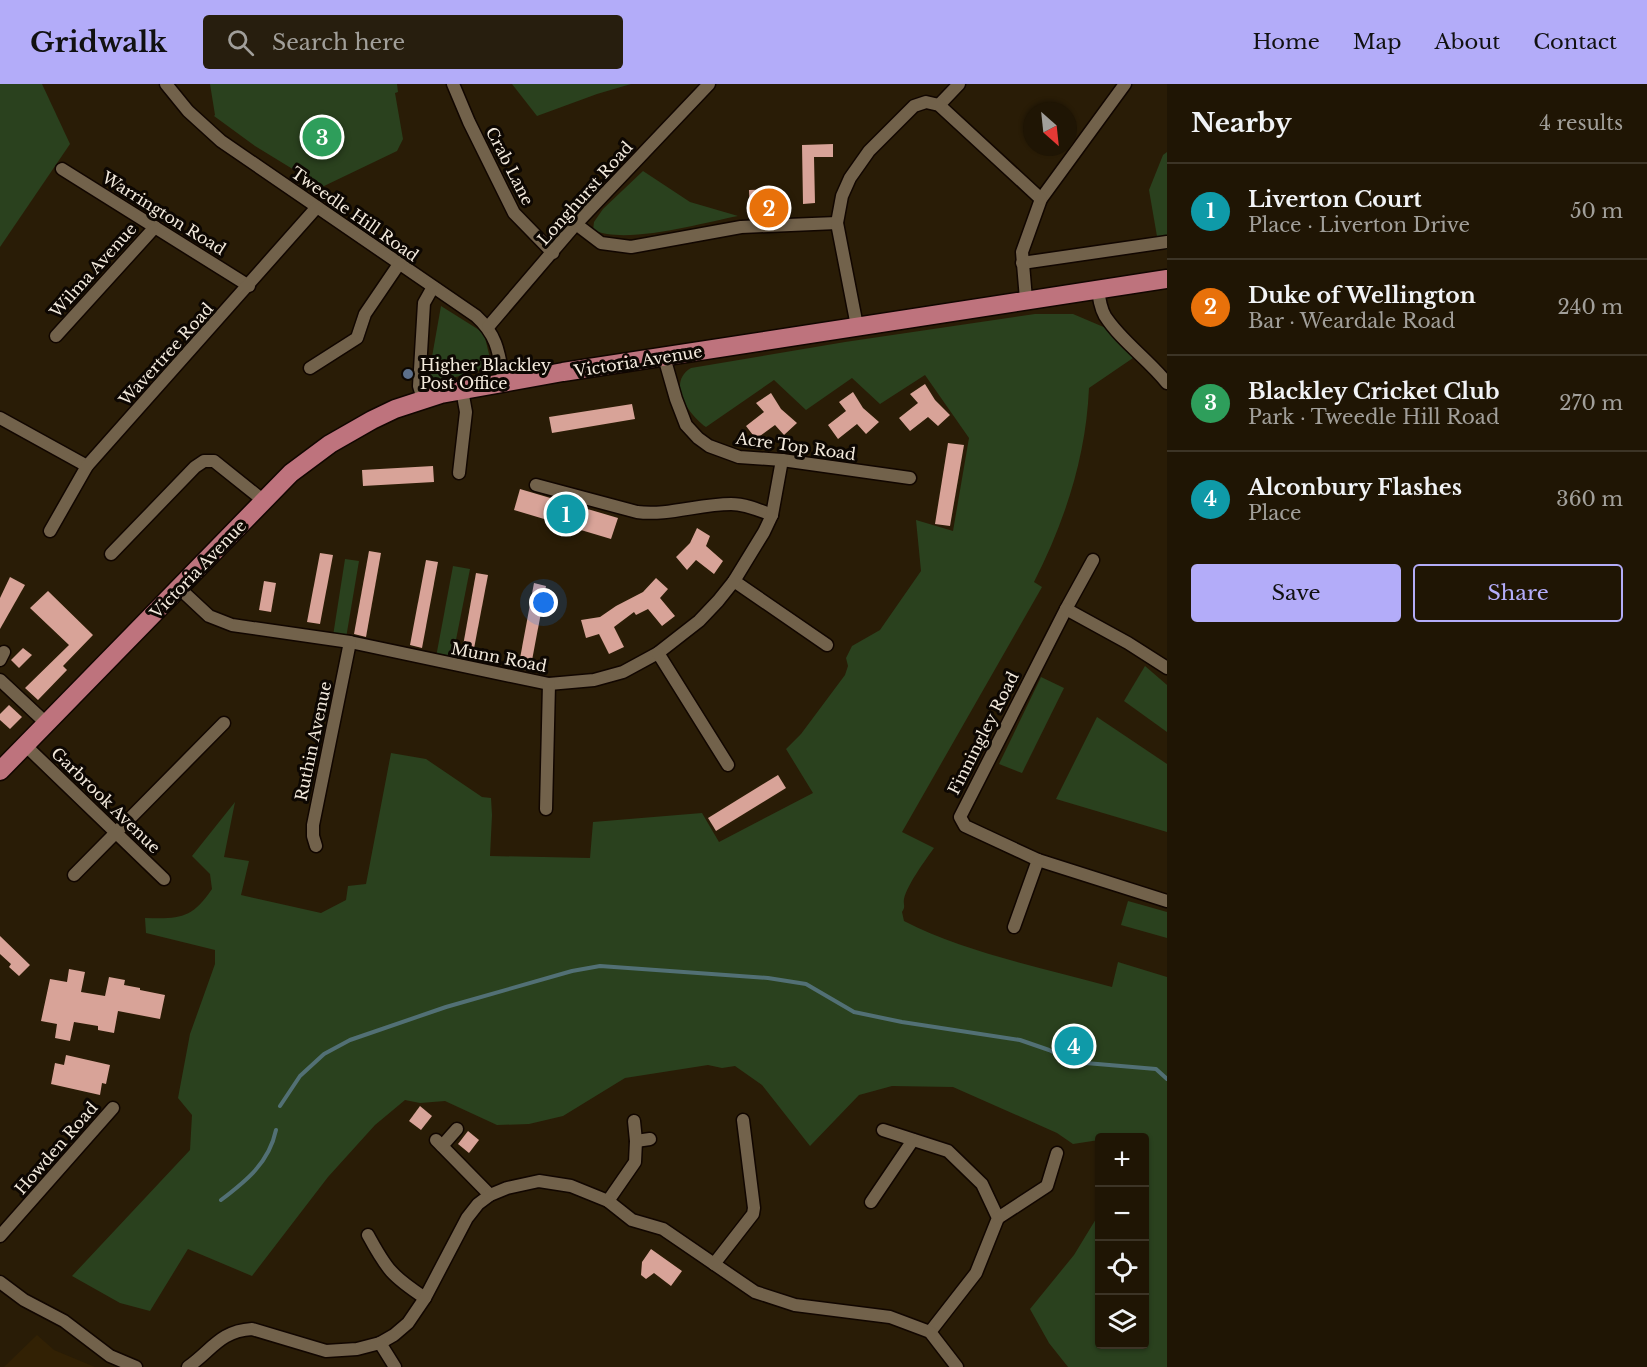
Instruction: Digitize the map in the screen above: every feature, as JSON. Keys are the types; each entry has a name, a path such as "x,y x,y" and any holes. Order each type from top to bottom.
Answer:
{"main road":[{"name":"Victoria Avenue","path":"0,771 291,473 330,444 372,420 423,399 504,382 1026,299 1167,279"}],"street":[{"name":"Tweedle Hill Road","path":"166,84 188,111 220,141 476,316 488,327"},
{"name":"Crab Lane","path":"453,84 468,122 514,213 553,253"},
{"name":"Longhurst Road","path":"488,327 576,224 709,84"},
{"path":"939,105 959,84"},
{"path":"1026,299 1023,252 1041,200 1125,84"},
{"path":"857,326 837,223 842,196 850,178 869,151 914,106 926,102 939,105 1041,200"},
{"name":"Warrington Road","path":"62,168 249,286"},
{"name":"Wavertree Road","path":"50,531 87,466 317,207"},
{"path":"576,224 601,243 631,247 741,226 837,223"},
{"name":"Wilma Avenue","path":"56,336 155,226"},
{"path":"1022,263 1167,242"},
{"path":"310,368 357,338 365,314 399,264"},
{"path":"423,399 419,386 424,303 433,287"},
{"path":"1098,288 1100,303 1115,329 1152,364 1167,383"},
{"path":"488,327 496,342 504,382"},
{"name":"Acre Top Road","path":"664,357 686,425 709,446 739,457 782,460 910,478"},
{"path":"459,473 466,412 462,390"},
{"path":"0,418 87,466"},
{"name":"Munn Road","path":"179,588 209,616 232,626 350,642 549,684 579,682 623,672 658,653 699,621 734,581 764,532 772,515 782,460"},
{"path":"111,554 195,467 204,461 214,461 264,501"},
{"path":"536,484 622,509 651,514 732,504 748,506 772,515"},
{"name":"Finningley Road","path":"1094,560 1066,609 960,813 961,821 964,826 1038,860 1167,901"},
{"path":"734,581 827,645"},
{"path":"1066,609 1128,643 1167,668"},
{"name":"Ruthin Avenue","path":"316,846 313,825 350,642"},
{"path":"658,653 728,765"},
{"path":"0,680 46,723"},
{"path":"546,809 549,684"},
{"path":"74,875 224,723"},
{"name":"Garbrook Avenue","path":"25,745 164,879"},
{"path":"1014,927 1038,860"},
{"name":"Howden Road","path":"0,1236 113,1108"},
{"path":"714,1264 753,1214 754,1208 740,1141 743,1120"},
{"path":"608,1201 635,1162 634,1121"},
{"path":"457,1129 439,1143 490,1195"},
{"path":"883,1130 948,1151 982,1184 998,1218"},
{"path":"636,1141 650,1139"},
{"path":"871,1202 913,1140"},
{"path":"930,1332 976,1273 998,1218 1047,1186 1057,1153"},
{"path":"188,1367 219,1339 240,1330 252,1329 327,1351 357,1349 380,1343 408,1323 425,1298 467,1218 478,1204 490,1195 507,1188 539,1181 571,1186 608,1201 632,1220 663,1229 755,1292 795,1305 890,1317 930,1332 957,1367"},
{"path":"368,1235 390,1272 425,1298"},
{"path":"0,1281 24,1300 64,1321 110,1356 136,1367"},
{"path":"380,1343 395,1367"}],"shaded area":[{"path":"37,1335 54,1350 95,1367 4,1367"}],"green space":[{"path":"0,84 42,84 70,144 0,247"},
{"path":"210,84 397,84 398,92 395,93 403,139 397,151 322,187 255,146 214,116"},
{"path":"512,84 631,84 537,116"},
{"path":"1167,152 1167,250 1159,248 1149,190 1163,155"},
{"path":"643,171 690,202 738,216 644,234 607,234 593,230 594,222 603,209"},
{"path":"441,306 484,333 492,367 427,385"},
{"path":"1035,314 1073,314 1113,331 1133,358 1089,388 1084,439 1072,488 1055,536 1034,582 1042,587 902,832 934,848 909,887 902,912 904,921 953,942 1006,959 1112,987 1118,962 1167,977 1167,1367 1068,1367 1049,1343 1030,1309 1074,1255 1095,1221 1095,1349 1149,1349 1149,1133 1095,1133 1095,1141 1073,1144 1057,1133 953,1087 892,1086 859,1095 810,1146 762,1085 735,1066 722,1068 708,1065 625,1078 563,1116 529,1124 497,1125 445,1101 420,1103 405,1100 375,1125 328,1177 252,1276 188,1249 150,1311 120,1303 72,1276 190,1150 192,1115 178,1098 190,1034 215,964 215,950 146,933 145,918 184,915 191,912 205,899 212,889 210,874 192,856 235,802 224,857 249,861 241,895 321,913 346,900 348,886 366,884 391,753 426,759 482,797 491,798 490,856 590,858 593,822 702,813 719,842 813,793 786,749 801,734 845,675 848,666 846,658 852,646 880,630 921,571 916,520 953,531 969,438 925,375 880,404 852,378 806,410 774,380 706,427 687,407 680,390 680,382 691,368 845,342"},
{"path":"345,559 359,561 346,638 333,636"},
{"path":"453,566 470,569 452,660 436,657"},
{"path":"1145,666 1167,685 1167,732 1124,701"},
{"path":"1041,677 1064,688 1022,773 999,764"},
{"path":"1097,717 1167,764 1167,832 1056,799"},
{"path":"1128,901 1167,912 1167,938 1121,925"}],"building":[{"path":"833,144 833,157 814,157 815,203 803,204 802,145"},
{"path":"773,189 775,198 780,198 780,202 788,201 788,214 750,216 749,190"},
{"path":"925,384 935,400 950,415 938,426 928,417 910,431 899,418 918,403 910,394"},
{"path":"853,392 863,408 879,422 866,434 857,424 838,439 828,425 846,411 839,402"},
{"path":"771,393 781,409 797,423 784,435 775,425 756,439 746,426 764,412 756,403"},
{"path":"632,404 635,419 552,433 549,417"},
{"path":"948,443 964,445 950,526 935,524"},
{"path":"433,466 434,482 363,486 362,470"},
{"path":"520,489 618,518 611,539 514,510"},
{"path":"697,528 710,536 706,546 723,561 714,574 696,560 687,570 676,557 690,543"},
{"path":"369,551 381,553 366,637 354,634"},
{"path":"320,553 333,555 320,624 307,622"},
{"path":"426,560 438,562 422,648 410,645"},
{"path":"476,573 488,575 472,659 461,657"},
{"path":"10,577 25,585 0,629 0,598"},
{"path":"656,578 668,589 660,598 675,616 662,626 648,609 636,615 634,612 614,627 624,647 609,654 599,634 586,638 581,620 600,617 643,592"},
{"path":"264,581 276,583 271,612 259,610"},
{"path":"534,583 546,586 530,671 518,669"},
{"path":"48,591 93,635 63,666 67,670 38,700 25,688 69,645 30,608"},
{"path":"23,648 32,655 19,668 11,660"},
{"path":"9,705 22,717 10,729 0,720 0,714"},
{"path":"778,775 786,788 716,831 708,818"},
{"path":"0,936 30,965 19,976 0,954"},
{"path":"69,969 85,972 81,992 105,996 109,977 125,980 124,985 165,995 160,1019 118,1011 114,1033 98,1030 98,1026 74,1022 70,1041 55,1038 57,1024 41,1021 50,979 67,982"},
{"path":"66,1055 110,1065 106,1084 102,1083 100,1095 51,1084 55,1063 64,1065"},
{"path":"420,1106 432,1116 421,1130 409,1121"},
{"path":"468,1131 479,1140 469,1153 458,1144"},
{"path":"651,1249 682,1271 671,1286 654,1273 646,1279 641,1275 642,1262"}],"waterway":[{"path":"280,1106 300,1076 324,1054 350,1040 446,1007 572,971 600,966 768,978 806,984 854,1012 902,1022 1020,1040 1074,1062 1156,1069 1167,1079"},
{"path":"221,1200 248,1178 262,1162 273,1142 276,1130"}],"place":[{"name":"Blackley Cricket Club","path":"322,137"},
{"name":"Duke of Wellington","path":"769,208"},
{"name":"Higher Blackley Post Office","path":"408,374"},
{"name":"Liverton Court","path":"566,514"},
{"name":"Alconbury Flashes","path":"1074,1046"}]}
